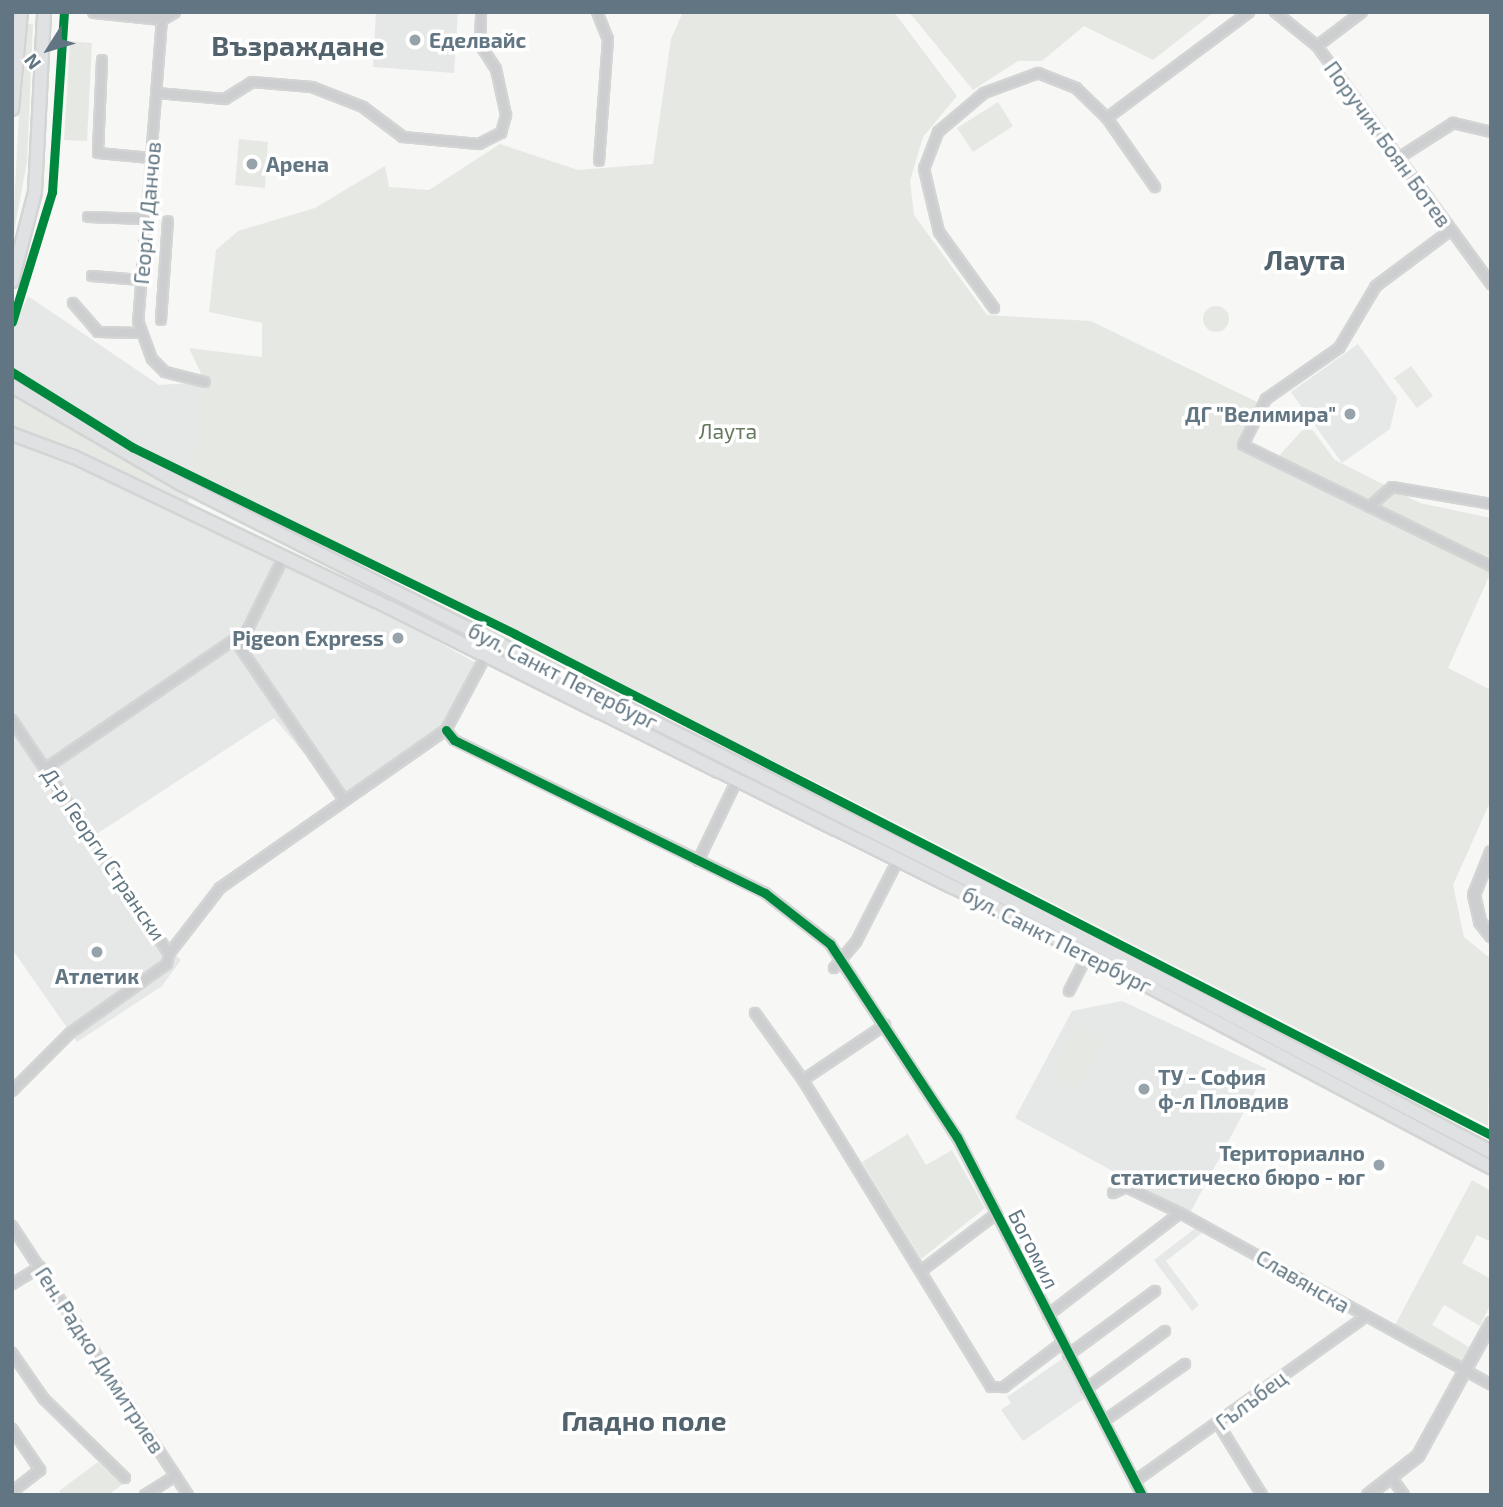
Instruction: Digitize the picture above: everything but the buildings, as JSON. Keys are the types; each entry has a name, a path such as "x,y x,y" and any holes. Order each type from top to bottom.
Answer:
{"main road":[{"path":"12,109 21,12"},
{"path":"12,281 34,192 44,12"},
{"name":"бул. Санкт Петербург","path":"12,386 181,484 1491,1152"},
{"name":"бул. Санкт Петербург","path":"12,434 284,556 898,860 1090,949 1491,1167"}],"street":[{"path":"94,12 162,19 174,12"},
{"path":"157,93 225,99 252,82 312,87 363,107 403,137 480,144 501,134 506,116 496,69 480,44 481,12"},
{"path":"597,12 608,40 599,161"},
{"path":"1107,118 1250,12"},
{"name":"Поручик Боян Ботев","path":"1275,12 1317,46 1397,159 1491,284"},
{"path":"1317,46 1362,12"},
{"name":"Георги Данчов","path":"140,333 141,280 162,19"},
{"path":"102,60 98,153 152,158"},
{"path":"994,308 931,214 924,169 939,132 998,84 1038,73 1076,88 1107,118 1156,187"},
{"path":"1397,159 1453,123 1491,132"},
{"path":"88,217 146,219"},
{"path":"161,320 168,221"},
{"path":"1451,230 1376,286 1339,348 1266,400 1243,445 1491,566"},
{"path":"92,276 141,280"},
{"path":"73,303 98,332 140,333 165,372 205,382"},
{"path":"1369,507 1392,487 1491,504"},
{"path":"46,768 247,631 284,556"},
{"path":"235,640 344,800"},
{"path":"169,954 220,888 446,730 486,655"},
{"name":"Д-р Георги Странски","path":"12,720 169,954 167,964 70,1033 12,1091"},
{"name":"Богомил","path":"446,730 454,740 765,893 842,961 957,1137 1142,1495"},
{"path":"698,861 737,780"},
{"path":"1491,852 1474,895 1491,936"},
{"path":"834,968 842,961 898,860"},
{"path":"1069,991 1090,949"},
{"path":"755,1013 803,1080 991,1387 1004,1387 1062,1343"},
{"path":"803,1080 885,1025"},
{"name":"Славянска","path":"1113,1193 1126,1188 1180,1213 1491,1385"},
{"path":"1048,1315 1180,1213"},
{"path":"921,1271 996,1214"},
{"name":"Ген. Радко Димитриев","path":"12,1226 188,1495"},
{"path":"12,1284 40,1267"},
{"path":"1069,1355 1156,1291"},
{"name":"Гълъбец","path":"1135,1482 1266,1393 1365,1317"},
{"path":"1368,1495 1418,1457 1491,1323"},
{"path":"1087,1389 1165,1331"},
{"path":"12,1353 44,1399 125,1478"},
{"path":"1104,1421 1185,1364"},
{"path":"1219,1425 1262,1495"},
{"path":"12,1429 40,1470 12,1492"},
{"path":"145,1495 175,1476"},
{"path":"1391,1477 1404,1495"}],"shaded area":[{"name":"Еделвайс","path":"376,12 458,12 454,73 373,67"},
{"path":"28,296 159,385 205,382 186,517 318,576 480,665 446,730 344,800 274,718 86,841 148,931 181,960 162,986 77,1042 12,949 12,331"},
{"name":"ДГ \"Велимира\"","path":"1358,344 1397,398 1390,429 1342,463 1291,392"},
{"name":"ТУ - София ф-л Пловдив","path":"1122,1001 1267,1069 1190,1213 1015,1118 1072,1011"},
{"path":"1197,1227 1202,1233 1166,1261 1199,1305 1192,1311 1154,1260"},
{"path":"1065,1357 1085,1398 1023,1441 1001,1410 1011,1403 1007,1397"}],"green space":[{"name":"Лаута","path":"683,12 894,12 957,96 923,137 910,181 914,215 987,315 1091,321 1257,402 1237,446 1491,572 1448,668 1491,690 1491,800 1453,885 1464,937 1491,959 1488,1126 828,788 190,477 205,382 189,348 262,357 262,323 209,312 216,250 238,231 315,208 385,166 389,187 429,190 500,144 578,170 653,164 671,39"},
{"path":"909,12 1214,12 1153,60 1084,26 1042,61 1018,61 973,90"},
{"path":"24,23 33,24 27,162 12,242"},
{"path":"70,41 92,43 87,141 64,140"},
{"path":"998,102 1013,126 973,152 957,128"},
{"name":"Арена","path":"239,139 268,142 265,188 235,185"},
{"path":"1216,306 1225,310 1229,319 1225,328 1216,332 1207,328 1203,319 1207,310"},
{"path":"1411,366 1433,396 1417,408 1394,378"},
{"path":"12,395 153,480 152,483 12,427"},
{"path":"1308,424 1335,460 1420,503 1491,518 1491,558 1278,457"},
{"path":"1077,1023 1105,1038 1078,1090 1050,1075"},
{"path":"908,1134 926,1165 952,1150 985,1208 921,1259 862,1162"},
{"path":"1472,1180 1491,1191 1491,1242 1477,1235 1462,1263 1491,1279 1491,1303 1480,1326 1444,1305 1432,1325 1469,1347 1461,1361 1395,1325"},
{"path":"98,1462 123,1484 108,1495 62,1495 59,1491"}],"cycle path":[{"path":"12,322 52,192 64,12"},
{"path":"12,372 132,447 515,634 1491,1135"},
{"path":"446,730 454,740 765,893 830,944 957,1137 1142,1495"}],"place":[{"name":"Еделвайс","path":"415,40"},
{"name":"Арена","path":"252,164"},
{"name":"ДГ \"Велимира\"","path":"1350,414"},
{"name":"Pigeon Express","path":"398,638"},
{"name":"Атлетик","path":"97,952"},
{"name":"ТУ - София ф-л Пловдив","path":"1144,1089"},
{"name":"Териториално статистическо бюро - юг","path":"1379,1165"}],"district":[{"name":"Възраждане","path":"298,45"},
{"name":"Лаута","path":"1305,259"},
{"name":"Гладно поле","path":"644,1420"}]}
